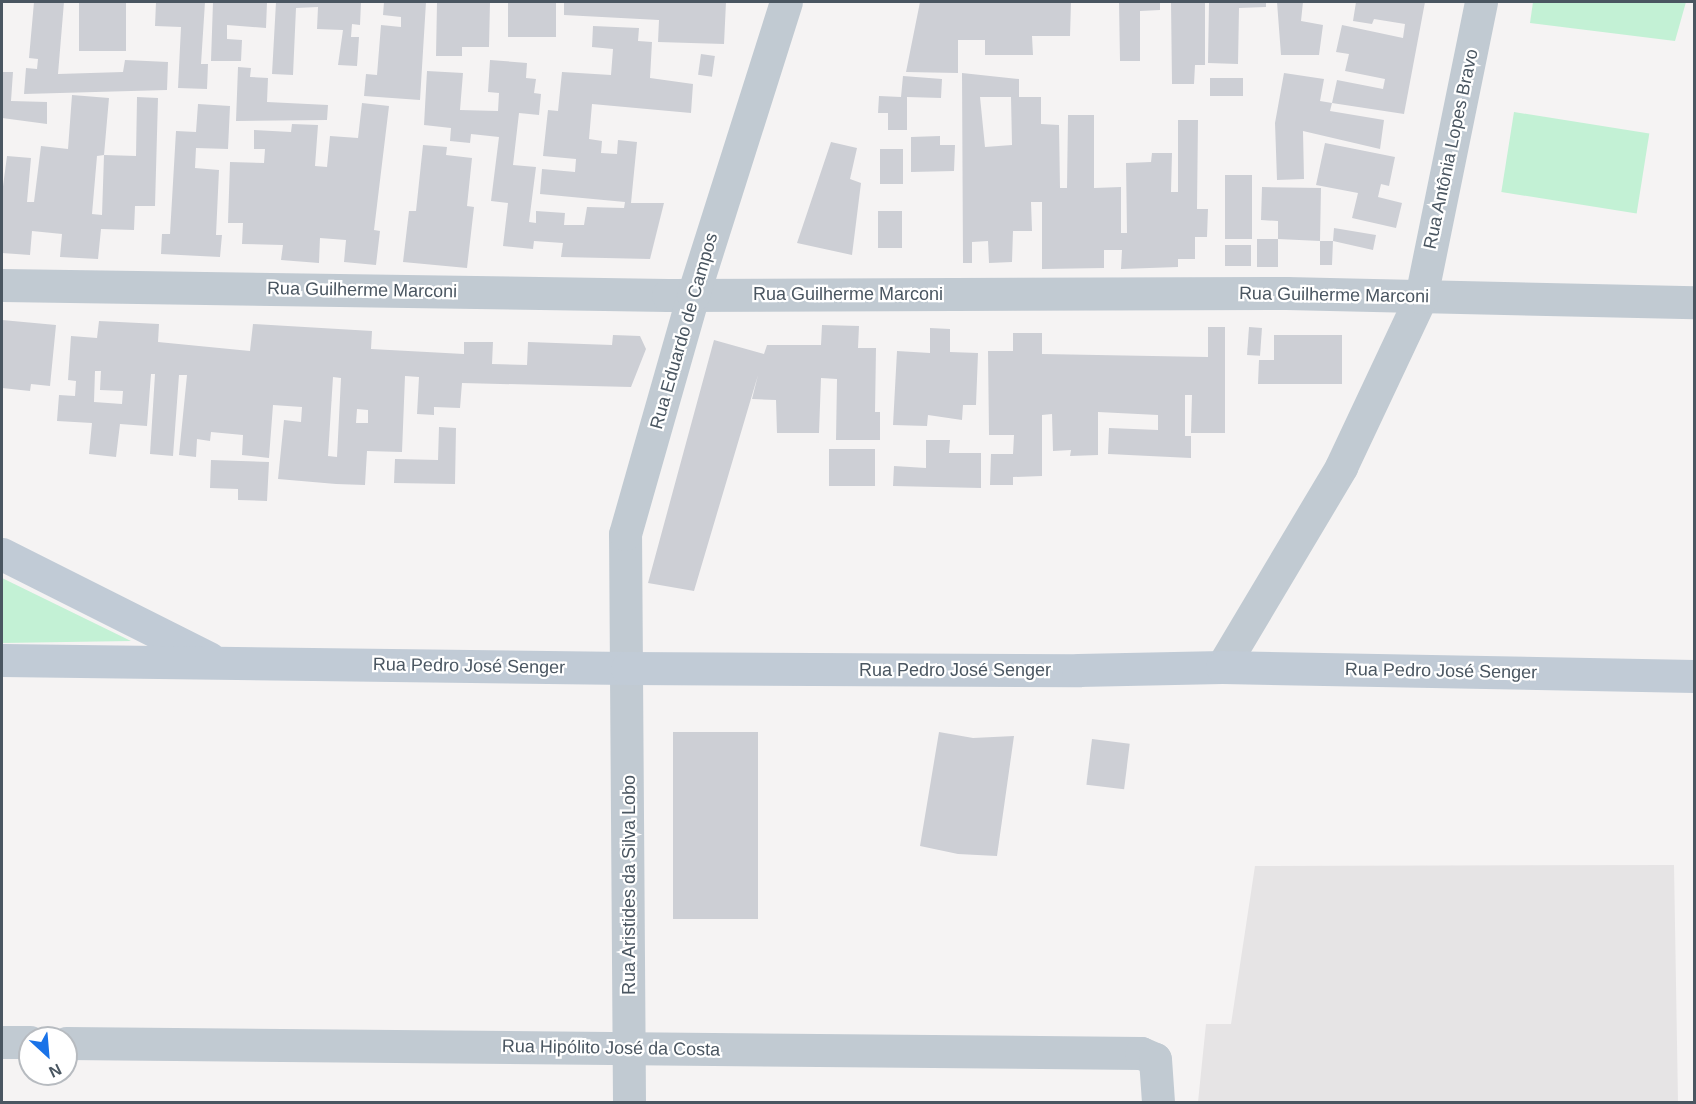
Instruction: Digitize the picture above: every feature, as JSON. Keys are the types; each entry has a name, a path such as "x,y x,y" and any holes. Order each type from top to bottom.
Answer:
{"main road":[{"name":"Rua Pedro José Senger","path":"2,554 216,661"},
{"name":"Rua Pedro José Senger","path":"2,660 627,668 1078,670 1222,667 1695,676"}],"street":[{"name":"Rua Eduardo de Campos","path":"627,668 625,534 693,295 786,2"},
{"name":"Rua Antônia Lopes Bravo","path":"1222,667 1341,467 1421,297 1481,2"},
{"name":"Rua Guilherme Marconi","path":"2,285 693,295 1286,293 1695,302"},
{"name":"Rua Aristides da Silva Lobo","path":"627,668 629,1102"},
{"path":"2,1042 18,1042"},
{"name":"Rua Hipólito José da Costa","path":"78,1042 1141,1053 1155,1059 1158,1102"}],"shaded area":[{"path":"1674,865 1678,1102 1198,1102 1206,1024 1231,1024 1255,866"}],"green space":[{"path":"1533,2 1686,2 1675,41 1530,23"},
{"path":"1514,112 1649,133 1637,213 1501,192"},
{"path":"2,578 131,641 2,643"}],"building":[{"path":"34,2 64,2 58,74 123,72 125,60 168,62 167,90 24,94 26,68 37,69 38,59 29,58"},
{"path":"79,2 126,2 126,51 79,51"},
{"path":"156,2 205,2 201,64 208,64 207,89 178,88 181,27 155,26"},
{"path":"213,2 267,2 266,28 227,25 227,39 242,40 241,61 211,61"},
{"path":"276,2 361,2 360,25 352,24 351,37 359,37 357,66 338,65 343,30 317,29 318,7 296,8 293,75 272,74"},
{"path":"384,2 426,2 420,100 364,96 366,74 377,75 381,25 401,27 401,17 383,15"},
{"path":"437,2 490,2 489,47 462,47 462,56 436,56"},
{"path":"508,2 556,2 556,37 508,37"},
{"path":"564,2 726,2 724,44 658,42 659,20 564,15"},
{"path":"920,2 1071,2 1070,36 1032,36 1033,55 985,55 985,40 958,40 958,73 906,72"},
{"path":"1119,2 1160,2 1160,10 1140,11 1140,61 1120,61"},
{"path":"1171,2 1205,2 1205,65 1195,65 1194,84 1172,84"},
{"path":"1209,2 1266,2 1266,7 1239,8 1238,64 1208,63"},
{"path":"1277,2 1303,2 1301,21 1323,25 1319,55 1281,55"},
{"path":"1356,2 1425,2 1404,114 1332,103 1337,80 1383,89 1385,79 1345,71 1349,54 1336,52 1342,25 1403,38 1405,24 1374,19 1372,24 1353,21"},
{"path":"593,26 639,28 638,41 652,42 650,78 693,84 691,113 592,104 589,139 602,141 601,153 617,154 618,140 637,142 631,203 664,203 650,259 561,257 563,243 534,241 533,249 503,246 508,203 491,201 499,137 471,134 470,143 450,141 451,128 424,125 427,71 463,73 460,110 498,111 499,93 488,92 490,60 527,63 526,78 536,79 534,93 541,94 539,115 519,113 513,165 536,167 529,222 536,223 536,211 565,213 564,225 584,225 587,207 624,208 625,202 540,194 542,169 575,172 576,159 543,156 548,110 558,111 562,72 611,75 613,49 592,47"},
{"path":"701,54 715,56 712,77 698,75"},
{"path":"238,67 251,68 250,77 268,78 267,102 328,105 327,120 236,121"},
{"path":"2,72 13,72 11,101 47,102 47,124 2,118"},
{"path":"962,73 1019,79 1019,97 1041,97 1041,124 1059,125 1060,188 1067,188 1068,115 1094,115 1094,188 1121,187 1121,233 1127,233 1126,163 1151,162 1152,153 1172,153 1171,192 1178,192 1178,120 1198,120 1197,209 1208,209 1207,237 1195,237 1195,259 1178,259 1178,267 1121,269 1122,250 1104,250 1104,268 1042,269 1042,202 1031,202 1032,231 1013,231 1012,262 989,263 988,241 972,242 972,263 963,263","holes":["980,97 1011,97 1012,145 985,147"]},
{"path":"1284,73 1324,79 1320,101 1332,103 1330,111 1384,120 1380,149 1303,131 1304,179 1277,180 1275,123"},
{"path":"903,76 942,79 941,98 907,97 907,130 888,130 888,113 878,113 879,96 901,97"},
{"path":"1210,78 1243,78 1243,96 1210,96"},
{"path":"72,95 109,98 104,155 136,156 137,97 158,98 155,206 135,206 134,230 101,229 98,259 60,257 62,234 32,231 30,255 2,253 2,194 7,156 31,158 27,202 34,202 41,146 68,149","holes":["104,155 102,215 92,214 97,156"]},
{"path":"362,103 389,106 374,230 380,231 376,265 344,262 346,240 320,238 319,263 281,260 283,245 242,244 243,223 228,223 230,162 264,163 265,149 254,149 254,130 291,132 292,124 318,125 315,166 327,167 330,136 358,138"},
{"path":"198,104 230,106 228,149 196,148 195,168 219,170 216,235 222,235 220,257 161,254 162,234 170,234 176,131 196,132"},
{"path":"940,136 940,145 955,145 954,171 911,172 911,137"},
{"path":"831,142 857,148 850,179 861,183 852,255 797,243"},
{"path":"1325,143 1395,157 1389,186 1381,184 1378,197 1402,203 1396,228 1352,218 1358,193 1316,185"},
{"path":"423,145 447,147 446,155 472,158 467,206 474,207 467,268 403,262 409,211 416,211"},
{"path":"880,149 903,149 903,184 880,184"},
{"path":"1225,175 1252,175 1252,239 1225,239"},
{"path":"1262,187 1321,188 1320,241 1278,239 1278,221 1261,220"},
{"path":"878,211 902,211 902,248 878,248"},
{"path":"1334,228 1376,235 1373,250 1333,241"},
{"path":"1257,239 1278,239 1278,267 1257,267"},
{"path":"1320,241 1333,241 1332,265 1320,265"},
{"path":"1225,245 1251,245 1251,266 1225,266"},
{"path":"2,320 56,325 50,386 31,384 30,391 2,388"},
{"path":"99,321 159,324 158,342 250,351 253,324 372,331 371,349 464,354 464,342 493,342 492,364 527,365 528,342 612,345 613,335 640,336 646,349 631,387 462,383 460,408 434,407 434,415 417,414 419,377 405,376 402,452 367,451 365,485 278,479 284,420 301,422 302,407 273,405 269,458 242,455 243,435 211,432 210,441 197,439 196,457 179,455 187,375 179,375 173,456 150,454 155,374 151,374 147,426 120,424 116,457 89,454 92,423 57,421 59,395 75,396 76,381 68,380 71,336 97,338","holes":["95,371 101,371 100,390 123,391 122,404 94,402","333,377 341,378 337,457 328,456","357,409 368,410 368,423 356,423"]},
{"path":"822,325 859,326 858,348 876,348 875,412 880,412 880,440 836,440 837,379 821,378 819,433 777,433 776,400 752,399 758,375 694,591 648,583 714,340 764,354 767,345 821,345"},
{"path":"1208,327 1225,327 1225,433 1191,433 1192,395 1185,395 1185,436 1191,436 1191,458 1108,454 1109,428 1158,430 1158,415 1098,412 1098,455 1070,456 1071,450 1053,451 1052,414 1042,415 1042,476 1013,477 1013,485 990,485 991,454 1013,454 1014,435 989,435 988,351 1013,351 1013,333 1042,333 1042,354 1208,357"},
{"path":"1249,327 1262,328 1260,356 1247,355"},
{"path":"930,328 950,329 950,352 978,353 976,405 963,405 962,420 928,415 927,426 893,425 897,351 930,353"},
{"path":"1274,335 1342,335 1342,384 1258,384 1259,360 1274,360"},
{"path":"439,427 456,428 455,484 394,483 395,459 438,460"},
{"path":"926,440 950,440 949,453 981,453 981,488 893,486 894,466 926,468"},
{"path":"829,449 875,449 875,486 829,486"},
{"path":"211,460 269,462 267,501 238,500 238,489 210,488"},
{"path":"673,732 758,732 758,919 673,919"},
{"path":"939,732 973,738 1014,736 997,856 958,854 920,846"},
{"path":"1092,739 1130,744 1124,789 1086,785"}]}
